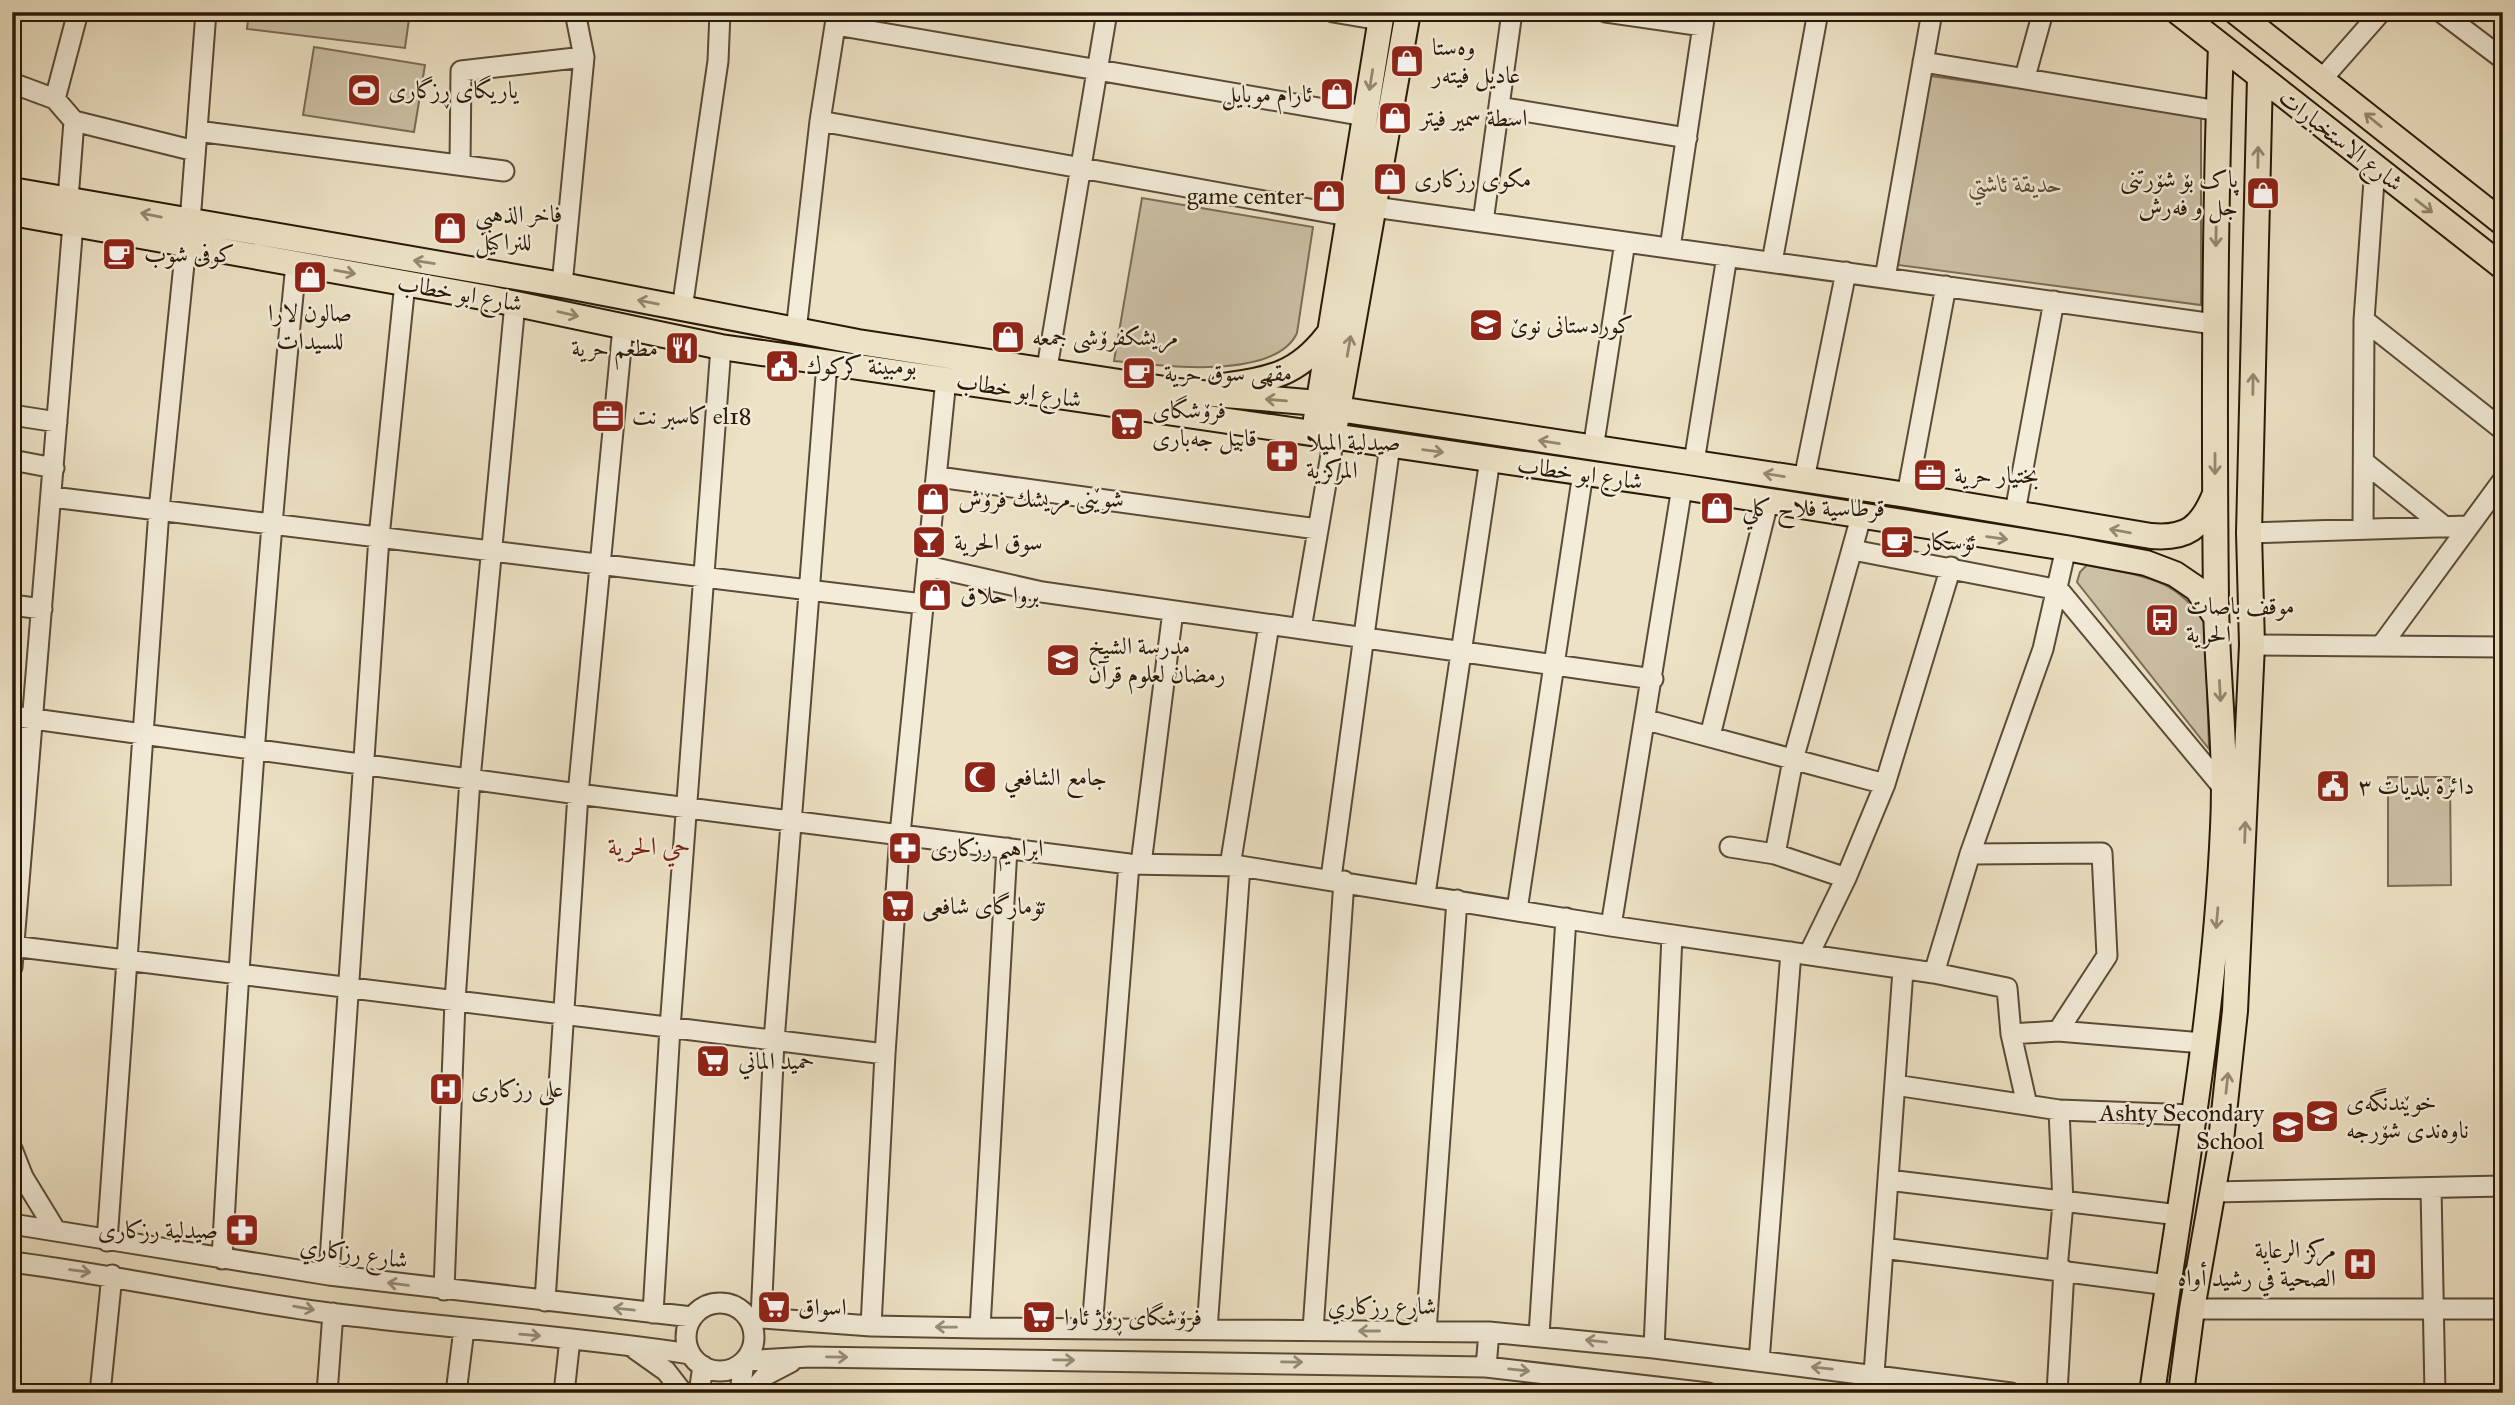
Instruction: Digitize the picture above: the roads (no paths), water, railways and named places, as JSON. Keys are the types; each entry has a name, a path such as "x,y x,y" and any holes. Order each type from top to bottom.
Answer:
{"main road":[{"path":"1324,436 1328,406 1374,207 1408,12"},
{"name":"شارع الاستخبارات","path":"2178,12 2503,267"},
{"name":"شارع الاستخبارات","path":"2236,12 2503,223"},
{"path":"1328,406 1328,335 1381,16"},
{"path":"2221,46 2214,324 2217,617 2225,790 2217,912 2203,1043 2153,1384 2169,1389 2182,1384 2192,1309 2220,1150 2235,1011 2252,645 2249,533 2260,76"},
{"name":"شارع ابو خطاب","path":"12,190 68,200 188,233 234,242 562,285 858,342 1047,368 1178,391 1328,406 1592,449 1694,462 2015,512 2151,536 2169,538 2186,533 2205,515 2215,494"},
{"name":"شارع ابو خطاب","path":"12,214 73,224 188,233"},
{"name":"شارع ابو خطاب","path":"234,242 296,264 515,303 721,348 1682,487 2146,563 2188,582 2206,599 2217,617"},
{"path":"1178,391 1233,385 1287,372 1311,358 1328,335"},
{"path":"855,368 858,342"},
{"path":"2146,563 2151,536"},
{"path":"2137,1393 2149,1377 2158,1350"}],"street":[{"path":"55,99 78,12"},
{"path":"107,1241 159,510 188,233 206,12"},
{"path":"562,285 584,57 575,12"},
{"path":"682,309 718,61 720,12"},
{"path":"1047,368 1107,12"},
{"path":"1333,12 1381,16"},
{"path":"1483,222 1512,12"},
{"path":"1606,12 1704,19 1670,248"},
{"path":"1772,262 1818,12"},
{"path":"1885,278 1932,12"},
{"path":"2025,77 2043,12"},
{"path":"2322,79 2381,12"},
{"path":"2441,12 2503,60"},
{"path":"796,331 820,121 837,18 1098,69 1365,116"},
{"path":"460,165 461,71 584,57"},
{"path":"1923,62 2219,111"},
{"path":"12,83 55,99 74,121 195,151"},
{"path":"1499,107 1687,138"},
{"path":"68,200 74,121"},
{"path":"820,121 1348,216"},
{"path":"197,131 504,171"},
{"path":"2363,529 2364,320 2375,167"},
{"path":"1374,207 2214,324"},
{"path":"12,967 73,224"},
{"path":"1592,449 1625,242"},
{"path":"1694,462 1727,256"},
{"path":"222,1259 237,974 270,523 296,264"},
{"path":"1804,479 1846,272"},
{"path":"329,1275 346,987 365,765 379,537 405,283"},
{"path":"1907,495 1946,286"},
{"path":"2015,512 2054,302"},
{"path":"444,1290 455,1001 470,779 515,303"},
{"path":"2364,320 2503,430"},
{"path":"545,1301 566,1015 578,794 623,327"},
{"path":"653,1312 670,1028 721,348"},
{"path":"740,1393 744,1361 754,1340 774,1041 827,363"},
{"path":"871,1326 900,834 946,379"},
{"path":"12,415 57,422"},
{"path":"1301,629 1317,529 1324,436"},
{"path":"1313,1331 1338,880 1362,638 1390,445"},
{"path":"1425,894 1490,459"},
{"path":"12,460 54,468"},
{"path":"2364,462 2445,527"},
{"path":"1517,910 1583,473"},
{"path":"938,477 1317,529"},
{"path":"2381,646 2503,480"},
{"path":"1611,926 1647,720 1682,487"},
{"path":"52,496 923,604"},
{"path":"1710,736 1768,502"},
{"path":"1775,855 1793,760 1861,517"},
{"path":"2249,533 2467,526"},
{"path":"1934,973 1970,854 2043,649 2059,590 2066,548"},
{"path":"1853,550 2059,590 2225,790"},
{"path":"927,566 1042,592 1653,679"},
{"path":"1759,1361 1800,953 1846,878 1885,784 1951,567"},
{"path":"12,605 42,609"},
{"path":"1092,1329 1135,864 1174,611"},
{"path":"1207,1330 1235,866 1269,625"},
{"path":"2252,645 2503,647"},
{"path":"12,716 578,794 1135,864 1235,866 1338,880 1611,926 1934,973 2007,988 2011,1034 2027,1105"},
{"path":"1647,720 1885,784"},
{"path":"980,1328 1007,848"},
{"path":"1730,848 1775,855 1846,878"},
{"path":"1970,854 2102,853 2106,956 2058,1031"},
{"path":"1426,1331 1457,900"},
{"path":"1539,1335 1566,918"},
{"path":"1654,1348 1672,935"},
{"path":"13,946 885,1054"},
{"path":"1874,1374 1903,970"},
{"path":"2011,1034 2058,1031 2203,1043"},
{"path":"1895,1085 2059,1110 2193,1115"},
{"path":"2057,1393 2063,1203 2059,1110"},
{"path":"12,1149 23,1177 56,1231"},
{"path":"1888,1180 2179,1215"},
{"path":"2212,1192 2503,1186"},
{"path":"2431,1188 2435,1393"},
{"name":"شارع رزكاري","path":"12,1224 329,1275 692,1317"},
{"path":"1883,1248 2168,1285"},
{"path":"12,1262 112,1275 333,1313 625,1344 696,1360 724,1371 744,1361 809,1357 1486,1367 1708,1393"},
{"path":"100,1393 112,1275"},
{"path":"699,1393 696,1360 686,1335 692,1317 701,1308 720,1302 733,1305 755,1318"},
{"path":"2192,1309 2503,1309"},
{"path":"327,1393 333,1313"},
{"name":"شارع رزكاري","path":"755,1318 871,1326 1489,1332 1654,1348 2011,1393"},
{"path":"456,1393 464,1329"},
{"path":"1486,1367 1489,1332"},
{"path":"564,1393 570,1339"},
{"path":"625,1344 655,1362 683,1393"},
{"path":"751,1393 775,1369 809,1357"}],"place":[{"name":"وەستا عادیل فیتەر","path":"1407,61"},
{"name":"یاریگای ڕزگاری","path":"364,90"},
{"name":"ئارام موبايل","path":"1337,94"},
{"name":"اسطة سمير فيتر","path":"1395,118"},
{"name":"مكوى رزكارى","path":"1390,179"},
{"name":"پاک بۆ شۆرتنی جل و فەرش","path":"2263,193"},
{"name":"game center","path":"1329,196"},
{"name":"فاخر الذهبي للنراكيل","path":"450,228"},
{"name":"كوفى شوب","path":"119,254"},
{"name":"صالون لارا للسيدات","path":"310,277"},
{"name":"کوردستانی نوێ","path":"1486,325"},
{"name":"مریشکفرۆشی جمعە","path":"1008,337"},
{"name":"مطعم حرية","path":"682,348"},
{"name":"بومبينة كركوك","path":"782,366"},
{"name":"مقهى سوق حرية","path":"1139,373"},
{"name":"كاسبر نت el18","path":"608,416"},
{"name":"فرۆشگای قابیل جەباری","path":"1127,424"},
{"name":"صيدلية الميلا المركزية","path":"1282,456"},
{"name":"بختيار حرية","path":"1930,475"},
{"name":"شوێنى مريشك فرۆش","path":"933,499"},
{"name":"قرطاسية فلاح كلي","path":"1717,508"},
{"name":"سوق الحرية","path":"929,542"},
{"name":"ئۆسکار","path":"1897,542"},
{"name":"بروا حلاق","path":"935,595"},
{"name":"موقف باصات الحریة","path":"2162,620"},
{"name":"مدرسة الشيخ رمضان لعلوم قرآن","path":"1063,660"},
{"name":"جامع الشافعي","path":"980,777"},
{"name":"دائرة بلديات ٣","path":"2333,786"},
{"name":"ابراهيم رزكارى","path":"905,848"},
{"name":"تۆمارگاى شافعى","path":"898,906"},
{"name":"حميد الماني","path":"713,1061"},
{"name":"على رزكارى","path":"446,1089"},
{"name":"خوێندنگەی ناوەندی شۆرجە","path":"2322,1116"},
{"name":"Ashty Secondary School","path":"2288,1127"},
{"name":"صيدلية رزكارى","path":"242,1230"},
{"name":"مركز الرعاية الصحية في رشيد أواه","path":"2360,1264"},
{"name":"اسواق","path":"774,1307"},
{"name":"فرۆشگای ڕۆژ ئاوا","path":"1039,1317"}],"district":[{"name":"حي الحرية","path":"649,846"}],"park label":[{"name":"حديقة ئاشتي","path":"2015,184"}]}
